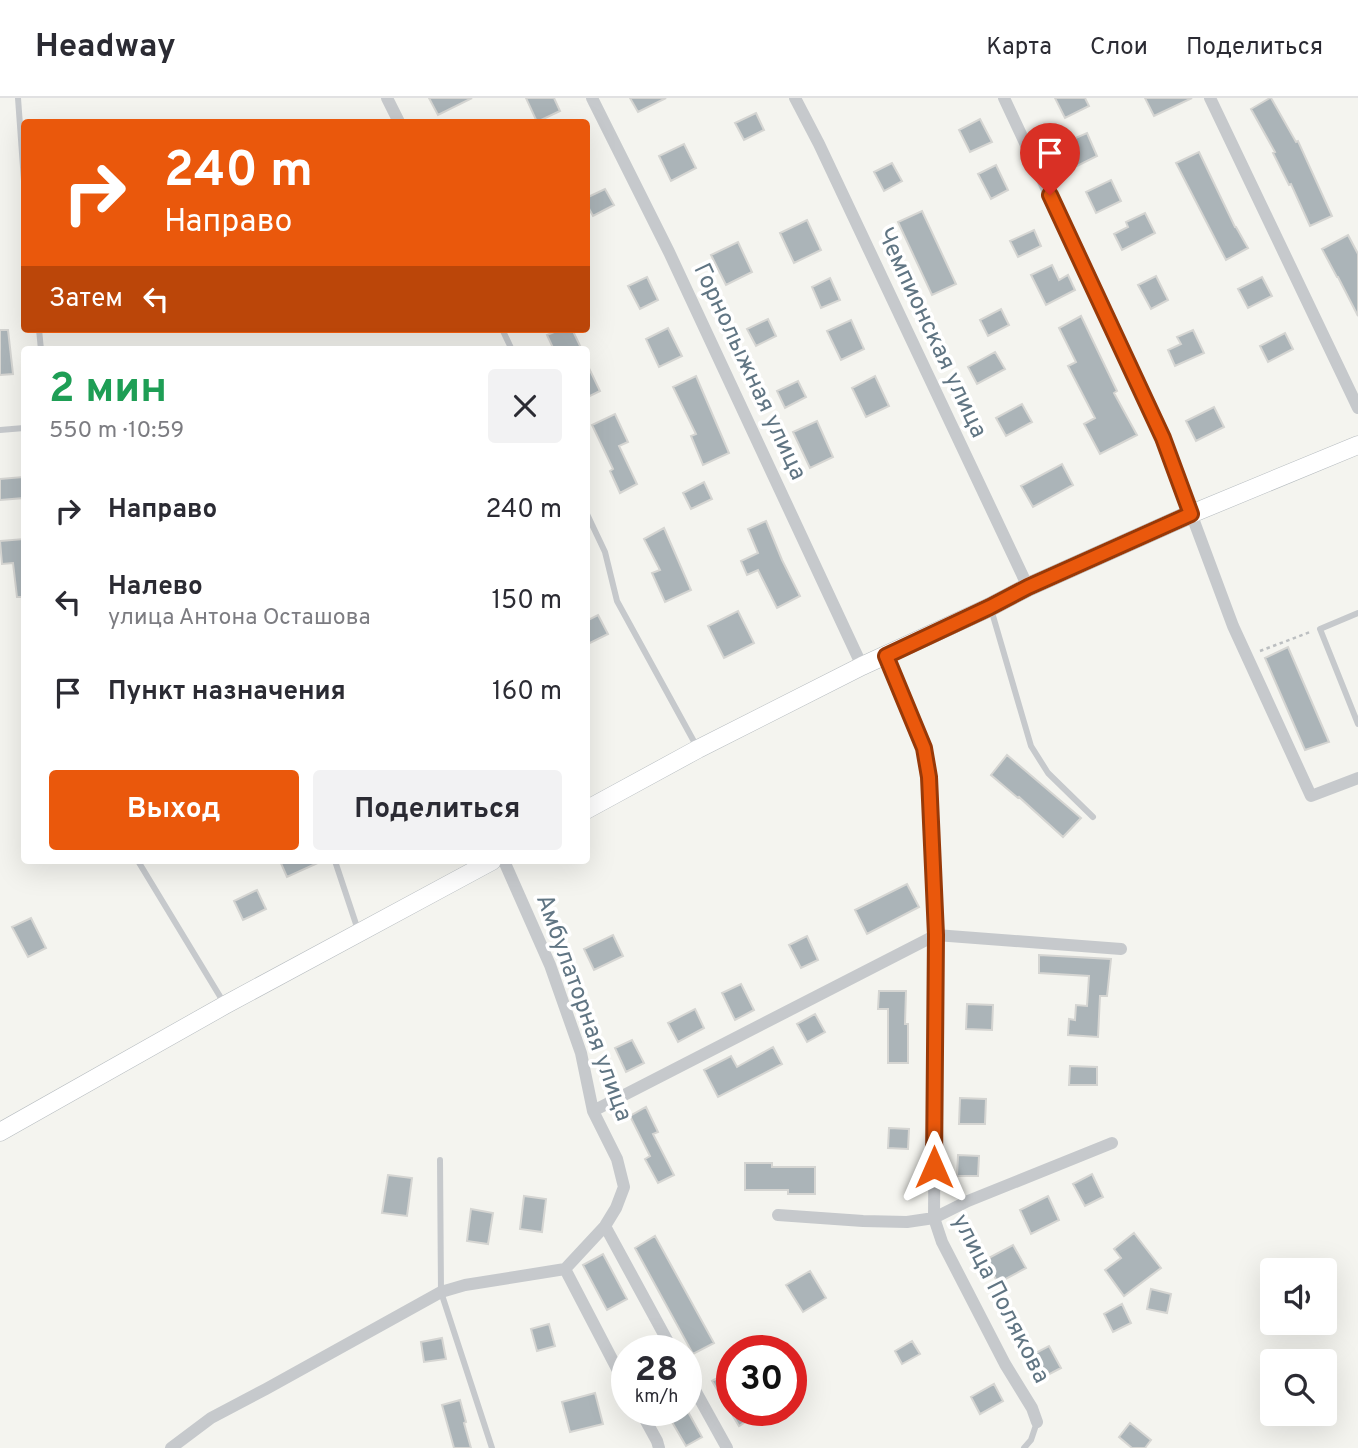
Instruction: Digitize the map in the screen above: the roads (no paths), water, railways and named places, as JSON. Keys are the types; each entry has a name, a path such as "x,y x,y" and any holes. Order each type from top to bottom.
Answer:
{"street":[{"path":"387,98 398,119"},
{"name":"Горнолыжная улица","path":"592,98 669,252 862,666"},
{"name":"Чемпионская улица","path":"795,98 825,156 1028,587"},
{"path":"1004,98 1163,438 1233,626 1311,796 1358,778"},
{"path":"1210,98 1358,408"},
{"path":"590,808 698,749 862,666 1028,587 1191,514 1358,444"},
{"name":"улица Полякова","path":"886,656 924,748 929,777 936,935 934,1218 942,1242 1005,1364 1032,1408 1037,1422"},
{"path":"0,1132 225,1005 486,864"},
{"name":"Амбулаторная улица","path":"505,864 564,1002 581,1053 593,1111 617,1159 624,1187 606,1226 565,1269"},
{"path":"593,1111 936,935 1121,949"},
{"path":"778,1215 907,1222 934,1218 968,1201 1112,1143"},
{"path":"606,1226 664,1335"},
{"path":"171,1448 211,1418 441,1292 465,1285 565,1269 611,1357"},
{"path":"702,1403 727,1448"},
{"path":"649,1426 659,1448"}],"lane":[{"path":"18,98 21,140"},
{"path":"0,430 21,428"},
{"path":"590,520 605,552 617,601 698,749"},
{"path":"990,607 1031,746 1048,773 1093,817"},
{"path":"1358,613 1320,629 1358,723"},
{"path":"140,864 225,1005"},
{"path":"336,864 359,932"},
{"path":"440,1160 441,1292 492,1448"},
{"path":"1024,1448 1031,1440 1037,1422"}]}
